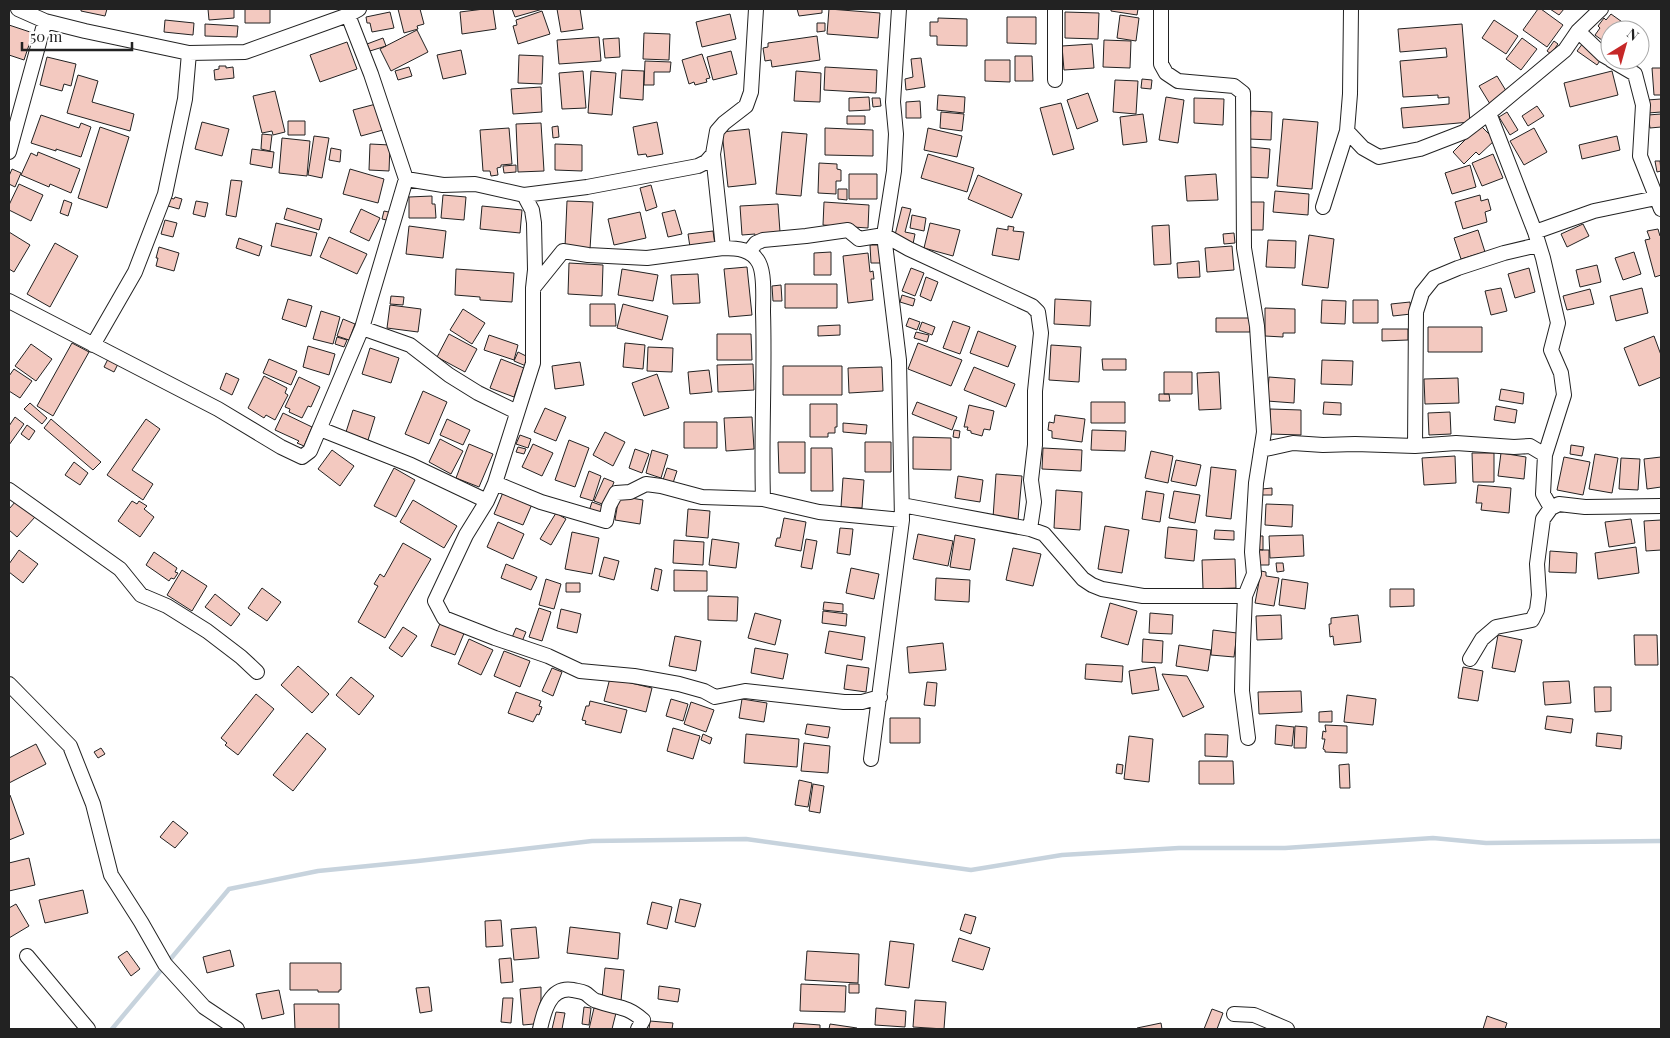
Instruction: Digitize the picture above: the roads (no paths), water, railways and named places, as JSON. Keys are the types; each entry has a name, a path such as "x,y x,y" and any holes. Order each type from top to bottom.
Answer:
{"street":[{"path":"9,301 218,409 281,447 302,457 310,451 362,328 406,179 371,74 354,12 245,52 190,53 44,21 18,9"},
{"path":"723,248 714,154 718,131 724,123 746,106 751,92 756,9"},
{"path":"871,760 902,512 899,360 884,236 894,171 896,134 893,102 899,9"},
{"path":"1055,9 1055,80"},
{"path":"1162,9 1161,64 1166,73 1178,80 1234,86 1243,93 1244,248 1257,326 1264,432 1256,483 1252,552 1254,574 1245,596 1242,690 1248,738"},
{"path":"1323,207 1346,131 1350,94 1351,9"},
{"path":"1346,131 1363,148 1379,157 1420,149 1464,132 1565,50 1578,31 1601,9"},
{"path":"9,152 44,21"},
{"path":"1578,31 1600,52"},
{"path":"93,345 135,272 165,194 185,100 190,53"},
{"path":"1414,446 1416,312 1422,293 1434,278 1504,253 1594,211 1660,202 1640,156 1642,105 1635,74 1628,70"},
{"path":"1489,113 1537,238 1558,323 1551,350 1561,373 1564,395 1545,455 1543,494 1551,508"},
{"path":"406,179 443,185 475,184 524,195 587,187 698,166 706,162 714,154"},
{"path":"524,195 532,210 534,223 533,364 487,501 466,535 435,601 444,618 548,656 580,671 634,676 679,684 704,691 715,697 745,691 844,702 862,702 880,697"},
{"path":"749,252 756,243 763,240 848,230 859,239 884,236 1032,306 1038,312 1041,334 1035,391 1035,445 1031,480 1034,502 1030,529"},
{"path":"533,288 563,251 588,255 647,258 723,248 736,248 749,252 760,264 763,280 763,499"},
{"path":"362,328 410,346 449,375 478,393 517,412"},
{"path":"320,429 410,465 487,501"},
{"path":"1261,450 1293,444 1323,446 1355,444 1414,446 1456,443 1514,447 1530,446 1545,455"},
{"path":"494,482 541,502 606,521 609,506 616,493 630,492 646,484 702,497 763,499 819,512 902,512 1030,529 1044,534 1083,578 1092,585 1143,596 1245,596"},
{"path":"9,490 120,569 141,595 167,606 207,631 257,672"},
{"path":"1470,660 1482,639 1496,627 1532,620 1537,610 1539,595 1537,564 1543,519 1551,508 1559,504 1585,507 1661,506"},
{"path":"9,684 70,746 94,804 111,875 142,922 165,964 204,1007 237,1029"},
{"path":"27,956 88,1029"},
{"path":"540,1029 550,1000 560,990 566,989 584,992 595,1001 617,1005 632,1011 643,1020 638,1029"},
{"path":"1234,1014 1254,1015 1287,1029"}],"waterway":[{"path":"112,1029 229,889 318,871 592,841 746,839 971,870 1062,855 1179,848 1285,848 1433,838 1486,843 1661,841"}]}
